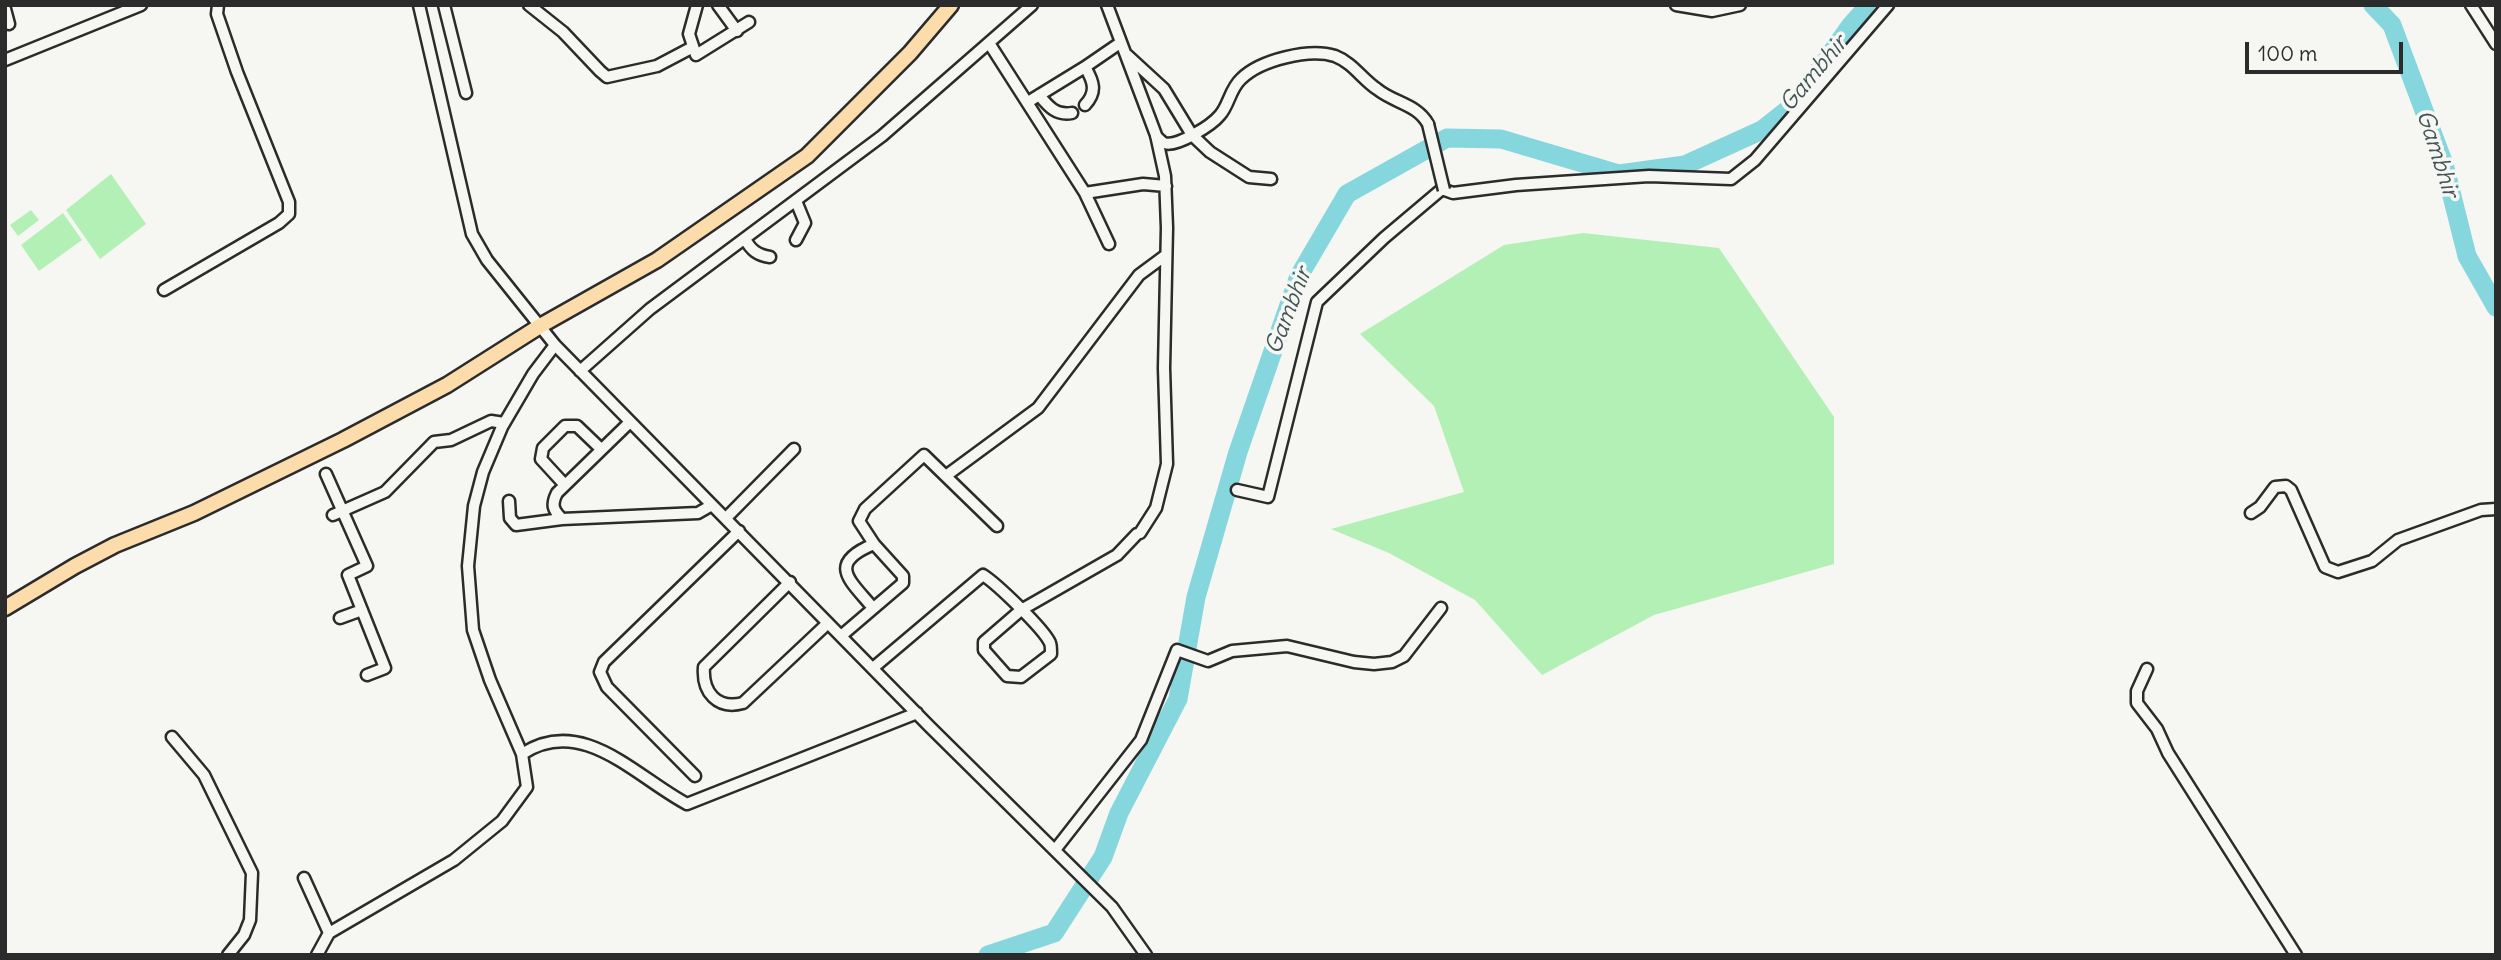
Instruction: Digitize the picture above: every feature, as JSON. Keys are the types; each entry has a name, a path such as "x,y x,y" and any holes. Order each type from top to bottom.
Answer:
{"main road":[{"path":"5,608 115,545 194,513 424,398 540,326 657,260 807,156 910,53 951,5"}],"street":[{"path":"5,60 141,5"},
{"path":"164,290 279,223 289,214 289,202 237,72 217,14 218,5"},
{"path":"419,5 472,234 487,260 555,345 1112,907 1146,955"},
{"path":"444,5 466,93"},
{"path":"529,5 563,32 607,77 657,66 693,47"},
{"path":"697,5 689,33 696,55 749,22"},
{"path":"718,5 737,31"},
{"path":"580,371 650,309 882,136 1031,5"},
{"path":"873,667 983,575 997,584 1021,610 1051,644 1051,654 1021,677 1007,676 984,650 984,642 1021,610 1117,555 1138,534 1156,508 1167,464 1164,368 1166,186 1156,135 1107,5"},
{"path":"1676,5 1712,11 1740,5"},
{"path":"1237,490 1268,497 1317,302 1384,238 1442,189 1453,193 1516,185 1649,176 1731,179 1755,160 1888,5"},
{"path":"2470,5 2496,44"},
{"path":"5,9 9,24 5,23"},
{"path":"989,43 1085,193 1109,244"},
{"path":"1028,102 1122,48"},
{"path":"1122,48 1164,89 1192,135 1210,152 1249,177 1271,179"},
{"path":"1156,135 1163,143 1173,144 1192,135 1220,115 1233,88 1242,77 1256,70 1264,62 1308,52 1321,53 1348,63 1381,93 1419,110 1428,124 1444,190"},
{"path":"1086,67 1094,88 1093,97 1086,105"},
{"path":"1039,95 1056,112 1064,115 1072,113"},
{"path":"1085,193 1143,184 1166,186"},
{"path":"796,201 805,223 796,240"},
{"path":"745,239 751,249 762,256 770,257"},
{"path":"947,475 1038,408 1139,275 1166,255"},
{"path":"317,955 329,933 454,860 502,821 527,787 522,754 490,680 473,630 468,566 474,506 483,472 504,423 533,374 555,345"},
{"path":"338,513 385,492 434,442 451,440 491,421 504,423"},
{"path":"562,519 554,511 552,502 564,484 630,422"},
{"path":"564,484 541,459 543,448 565,426 577,426 601,449"},
{"path":"726,519 794,449"},
{"path":"841,636 903,583 903,576 874,544 859,521 865,509 924,455 997,526"},
{"path":"326,474 338,513 367,566 348,575 385,668 367,675"},
{"path":"2251,513 2260,507 2275,487 2286,486 2291,491 2325,567 2338,572 2372,561 2398,540 2481,510 2496,509"},
{"path":"509,501 510,518 516,525 562,519 698,513 712,505"},
{"path":"695,776 607,687 600,672 604,662 629,636 739,531"},
{"path":"873,608 847,577 845,567 850,556 874,544"},
{"path":"790,582 704,667 703,679 712,696 720,704 743,703 828,623"},
{"path":"1055,850 1141,740 1177,650 1208,661 1232,651 1287,646 1354,662 1392,662 1404,656 1441,608"},
{"path":"340,618 362,610"},
{"path":"2147,669 2137,691 2137,703 2157,729 2168,753 2297,955"},
{"path":"522,754 537,744 560,739 582,743 606,752 687,804 917,713"},
{"path":"172,737 204,775 252,873 250,920 244,934 228,955"},
{"path":"304,878 329,933"}],"green space":[{"path":"111,174 146,224 100,259 66,210"},
{"path":"31,210 39,220 18,236 10,225"},
{"path":"63,213 82,240 39,271 21,245"},
{"path":"1583,233 1719,248 1834,417 1834,564 1654,615 1542,675 1475,600 1389,553 1331,529 1464,492 1434,406 1360,334 1504,245"}],"waterway":[{"name":"Gambhir","path":"988,955 1054,933 1103,857 1119,813 1178,699 1196,597 1238,452 1299,276 1347,194 1447,138 1501,139 1619,174 1685,165 1762,130 1795,104 1851,25 1869,5"},
{"name":"Gambhir","path":"2373,5 2392,25 2444,164 2467,256 2496,307"}]}
